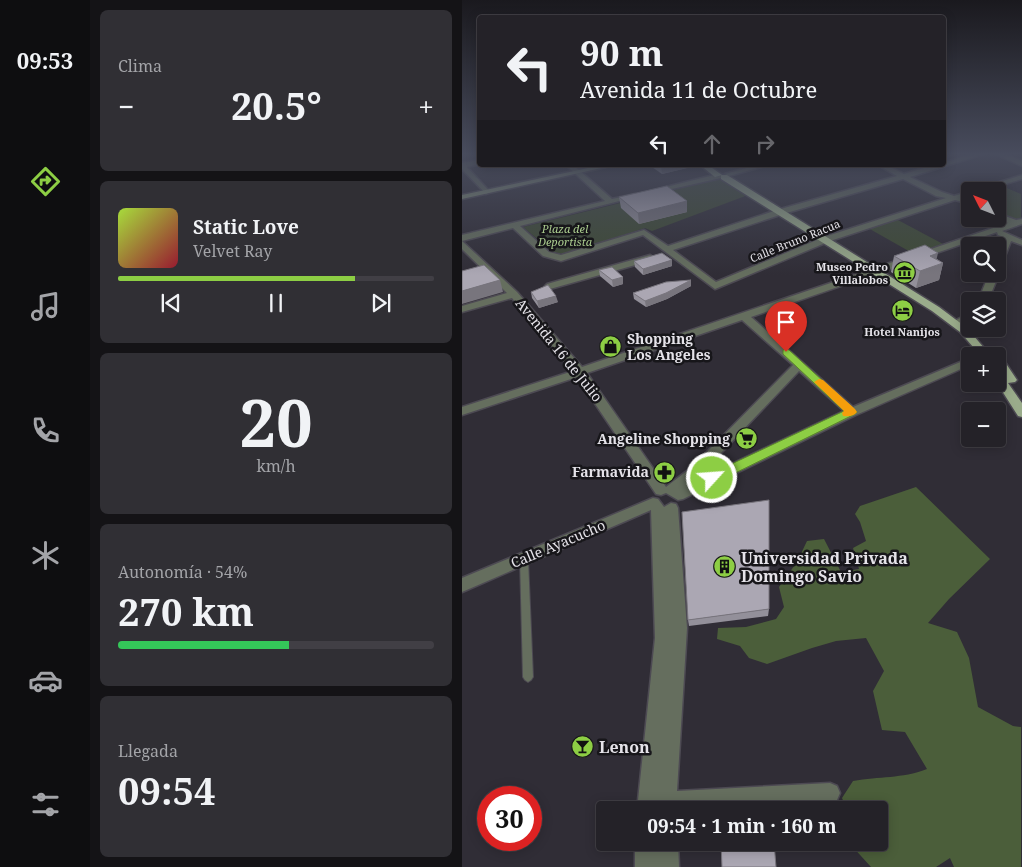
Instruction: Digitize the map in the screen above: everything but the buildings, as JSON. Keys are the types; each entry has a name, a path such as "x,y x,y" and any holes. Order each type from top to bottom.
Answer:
{"main road":[{"path":"754,193 830,238 878,271 961,319"},
{"path":"972,337 981,347"},
{"path":"1006,377 1022,397"},
{"path":"1006,388 1022,413"}],"street":[{"path":"462,197 479,193"},
{"path":"601,193 610,202"},
{"path":"462,238 646,193"},
{"path":"550,286 844,193"},
{"path":"938,193 961,200"},
{"name":"Calle Bruno Racua","path":"669,250 715,286 830,238 961,196"},
{"path":"1006,218 1018,222"},
{"path":"462,411 1018,222"},
{"path":"514,225 546,254 561,258 644,232 669,250"},
{"path":"994,230 1022,242"},
{"path":"1006,242 1008,237"},
{"name":"Avenida 16 de Julio","path":"462,244 514,294 580,372 665,499"},
{"path":"462,309 514,294"},
{"path":"744,316 852,412"},
{"path":"648,801 662,638 665,499 697,470 800,364"},
{"name":"Calle Ayacucho","path":"462,585 665,499 852,412 961,365"},
{"path":"665,499 679,628 666,801"},
{"path":"729,801 830,793"},
{"path":"646,851 646,867"},
{"path":"667,851 668,867"}],"lane":[{"path":"524,559 528,676"}],"green space":[{"name":"Plaza del Deportista","path":"659,193 748,195 652,231 645,228 564,254 553,252 523,227"},
{"path":"1006,193 1021,194 1021,218 1013,220 1006,217"},
{"path":"896,219 943,244 914,254 868,228"},
{"path":"916,487 990,559 949,599 928,623 957,632 969,658 978,707 1013,726 1021,727 1021,867 954,867 950,858 936,867 871,867 856,851 888,851 888,801 843,801 842,798 853,781 899,776 927,769 905,732 882,730 873,691 884,671 866,638 836,641 767,664 749,658 740,646 717,639 718,628 746,627 776,619 784,607 779,587 797,562 807,541 824,539 841,572 859,569 853,548 866,541 860,522 855,514 860,506"}],"slow traffic":[{"path":"819,382 852,412 847,413"}],"place":[{"name":"Museo Pedro Villalobos","path":"904,273"},
{"name":"Hotel Nanijos","path":"902,311"},
{"name":"Shopping Los Angeles","path":"611,347"},
{"name":"Angeline Shopping","path":"746,439"},
{"name":"Farmavida","path":"665,472"},
{"name":"Universidad Privada Domingo Savio","path":"725,567"},
{"name":"Lenon","path":"583,747"}],"route":[{"path":"712,478 852,412 786,352"}]}
